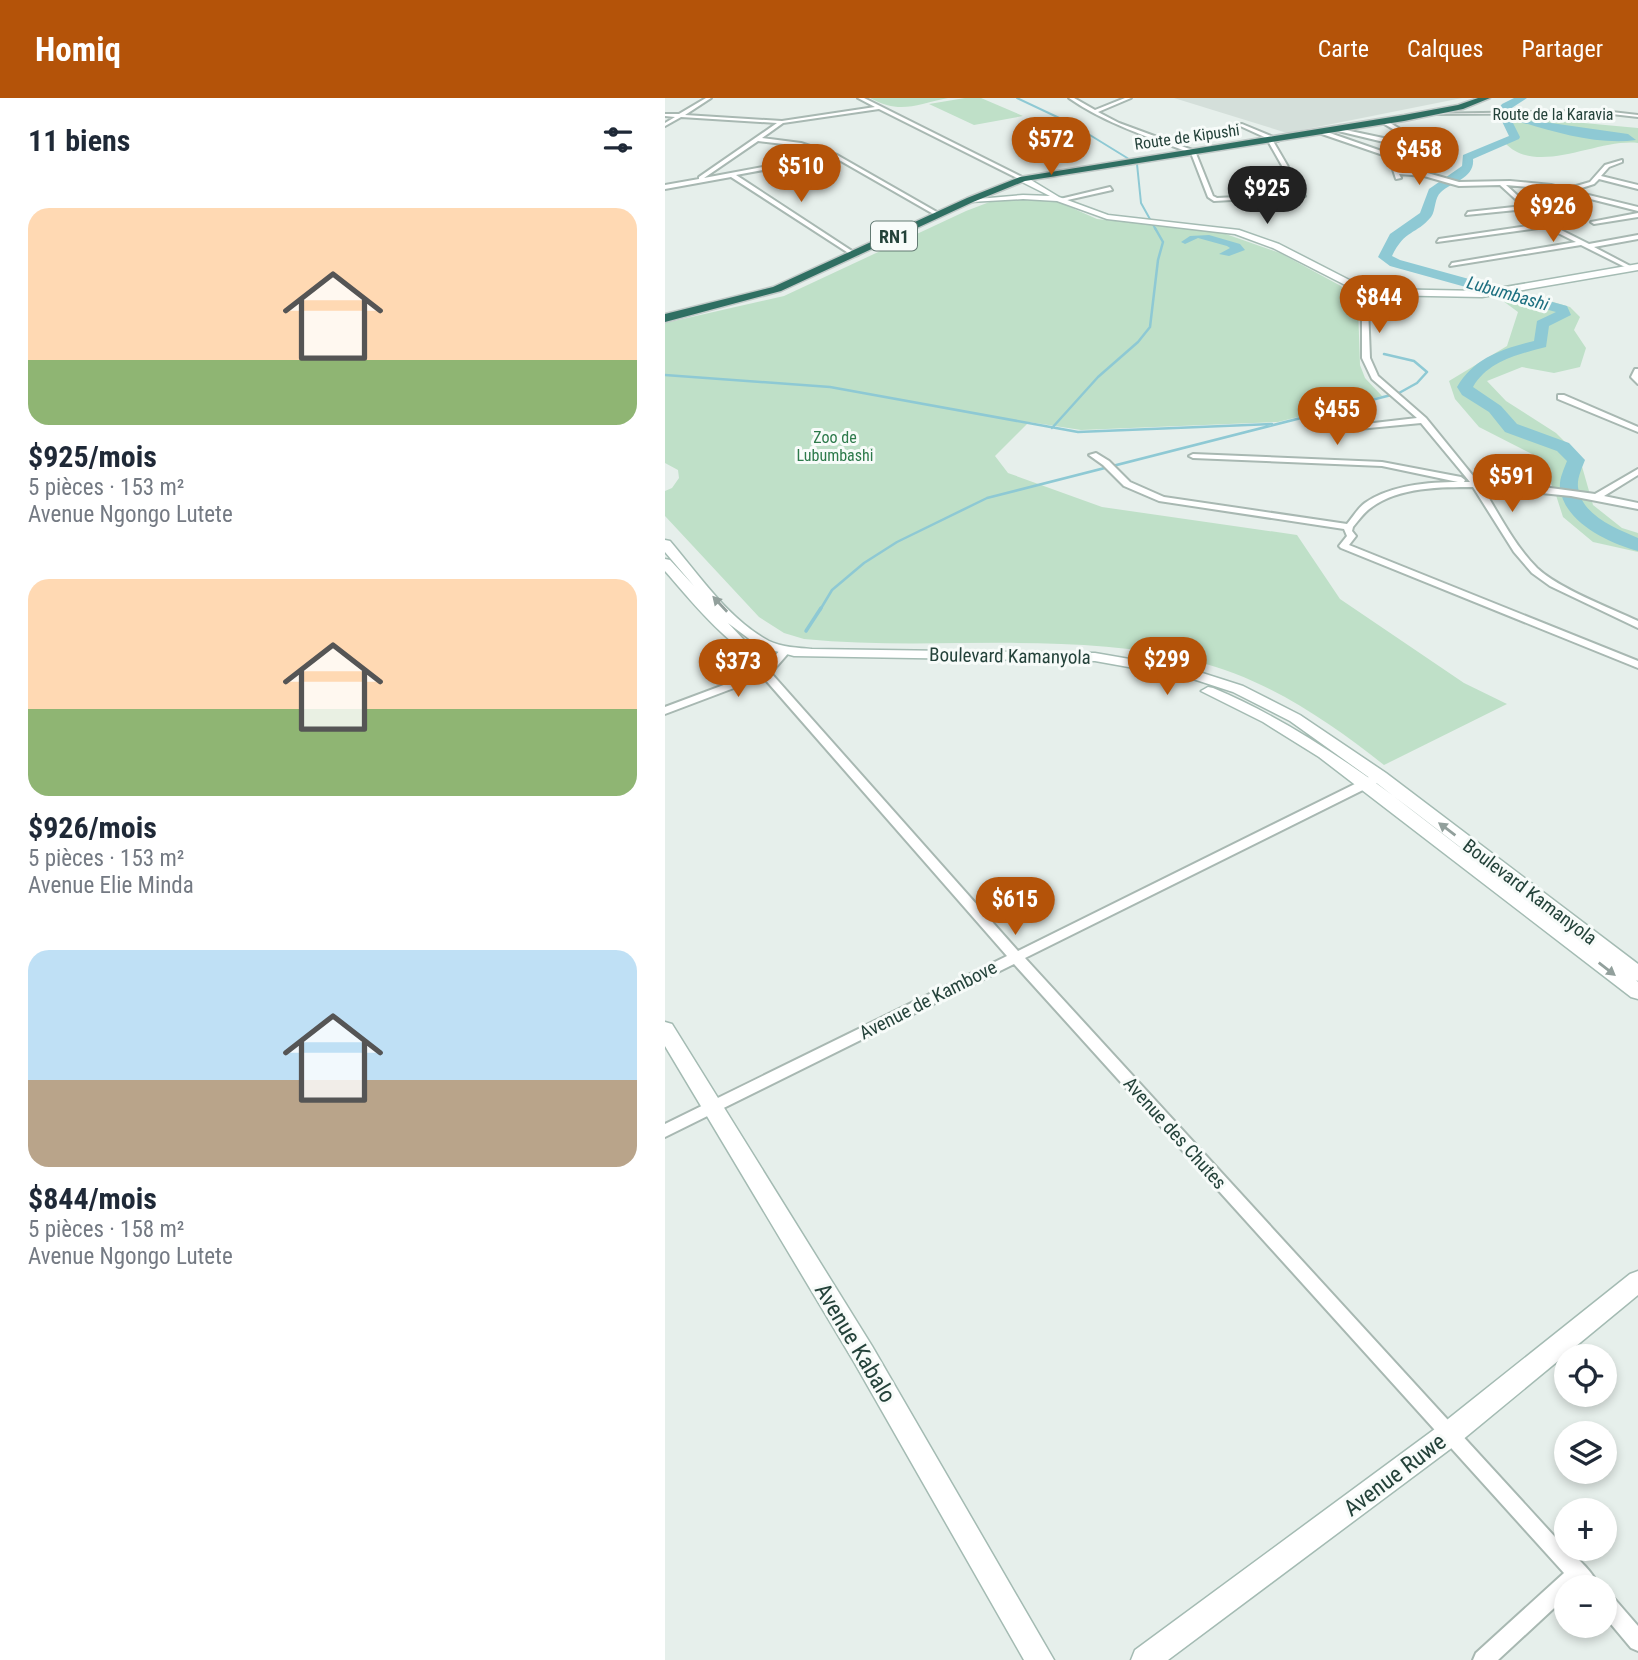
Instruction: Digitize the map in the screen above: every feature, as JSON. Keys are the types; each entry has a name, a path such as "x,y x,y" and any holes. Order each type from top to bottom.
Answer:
{"highway":[{"name":"Route de Kipushi","path":"665,318 766,292 855,255 970,200 1023,179 1426,114 1486,98"}],"street":[{"path":"665,125 709,98"},
{"path":"860,98 1064,200 1100,215 1212,228 1259,239 1358,288 1404,293 1490,293 1635,267"},
{"path":"1071,98 1124,127 1192,152 1213,199 1225,201 1301,197 1273,140 1240,125"},
{"path":"1093,112 1129,98"},
{"path":"665,115 782,122 878,108"},
{"name":"Route de la Karavia","path":"1426,114 1603,112 1638,116"},
{"path":"1383,121 1412,138"},
{"path":"695,182 782,122"},
{"path":"1336,129 1388,141"},
{"path":"1321,132 1391,156 1399,180"},
{"path":"756,139 801,145 835,156 939,215"},
{"path":"665,187 835,156"},
{"path":"1567,191 1589,184 1607,166 1620,161"},
{"path":"1398,172 1424,174 1456,183 1501,183 1567,191 1637,210"},
{"path":"732,175 855,255"},
{"path":"1598,177 1638,187"},
{"path":"1501,183 1547,225 1635,267"},
{"path":"970,200 1023,197 1064,200 1110,189"},
{"path":"1468,214 1526,207"},
{"path":"1594,222 1637,210"},
{"path":"1439,241 1547,225"},
{"path":"1452,265 1638,237"},
{"path":"1358,288 1365,306 1366,358 1375,377 1392,395 1423,419 1475,483 1519,552 1535,571 1553,584 1638,625"},
{"path":"1638,371 1635,377 1638,382"},
{"path":"1561,397 1638,430"},
{"path":"1348,428 1423,419"},
{"path":"1093,455 1106,463 1127,484 1162,499 1349,535"},
{"path":"1193,456 1382,464 1475,483 1595,497 1638,506"},
{"path":"1595,497 1638,471"},
{"path":"1475,483 1435,486 1380,499 1366,507 1345,546 1638,665"},
{"name":"Boulevard Kamanyola","path":"665,544 741,627 782,654"},
{"name":"Boulevard Kamanyola","path":"665,563 739,643 760,654 782,654 822,662 1069,665 1162,677 1205,690 1263,715 1373,780 1634,967"},
{"path":"665,710 765,673 782,654"},
{"name":"Avenue des Chutes","path":"765,673 1015,956 1452,1432 1580,1575"},
{"name":"Boulevard Kamanyola","path":"1373,780 1638,992"},
{"name":"Avenue de Kambove","path":"665,1131 1373,780"},
{"name":"Avenue Kabalo","path":"665,1029 863,1354 1040,1660"},
{"name":"Avenue Ruwe","path":"1145,1660 1452,1432 1638,1281"},
{"path":"1483,1660 1554,1604"},
{"path":"1617,1617 1638,1641"}],"shaded area":[{"path":"1174,98 1462,98 1287,133"}],"green space":[{"path":"870,98 948,98 900,107"},
{"path":"981,98 1023,116 974,125 929,104"},
{"path":"1507,116 1638,128 1638,143 1622,143 1551,157 1534,157 1518,153 1505,143 1517,137 1508,125"},
{"name":"Zoo de Lubumbashi","path":"1000,198 1052,199 1097,219 1220,232 1280,253 1341,286 1358,307 1360,365 1365,378 1382,396 1278,422 1081,430 1029,422 995,456 1008,473 1102,507 1297,535 1340,599 1464,683 1507,704 1384,765 1341,732 1295,703 1247,679 1195,661 1147,651 1049,643 902,643 804,639 784,633 759,617 665,516 665,491 672,488 679,478 678,470 665,463 665,323 784,296 966,211"},
{"path":"1526,294 1570,307 1580,317 1574,330 1586,348 1580,367 1554,373 1522,367 1487,381 1506,401 1556,433 1579,456 1593,505 1622,528 1638,533 1638,552 1593,542 1563,517 1555,492 1538,457 1479,427 1455,399 1449,381 1507,346 1518,312 1499,298"}],"water":[{"path":"1537,121 1628,134 1636,140 1593,139 1522,122"},
{"path":"1209,235 1240,244 1245,250 1229,256 1219,254 1230,248 1227,246 1198,238 1185,244 1181,242 1190,236"}],"waterway":[{"path":"1017,98 1072,124 1137,164 1141,203 1156,230"},
{"name":"Lubumbashi","path":"1522,98 1502,111 1515,137 1467,157 1468,166 1461,174 1433,192 1426,215 1395,237 1385,257 1395,263 1562,309 1564,315 1542,324 1541,344 1508,353 1487,363 1478,369 1465,387 1468,392 1495,409 1511,428 1563,447 1576,460 1569,487 1578,508 1595,524 1638,545"},
{"path":"1504,118 1527,123"},
{"path":"1053,427 1098,377 1138,342 1150,327 1158,260 1163,242 1155,228"},
{"path":"820,610 832,590 864,563 897,542 987,498 1399,393 1417,383 1427,372 1414,361 1384,354"},
{"path":"665,375 830,387 1053,427"},
{"path":"1053,427 1078,432 1272,424"},
{"path":"806,631 821,608"}]}
